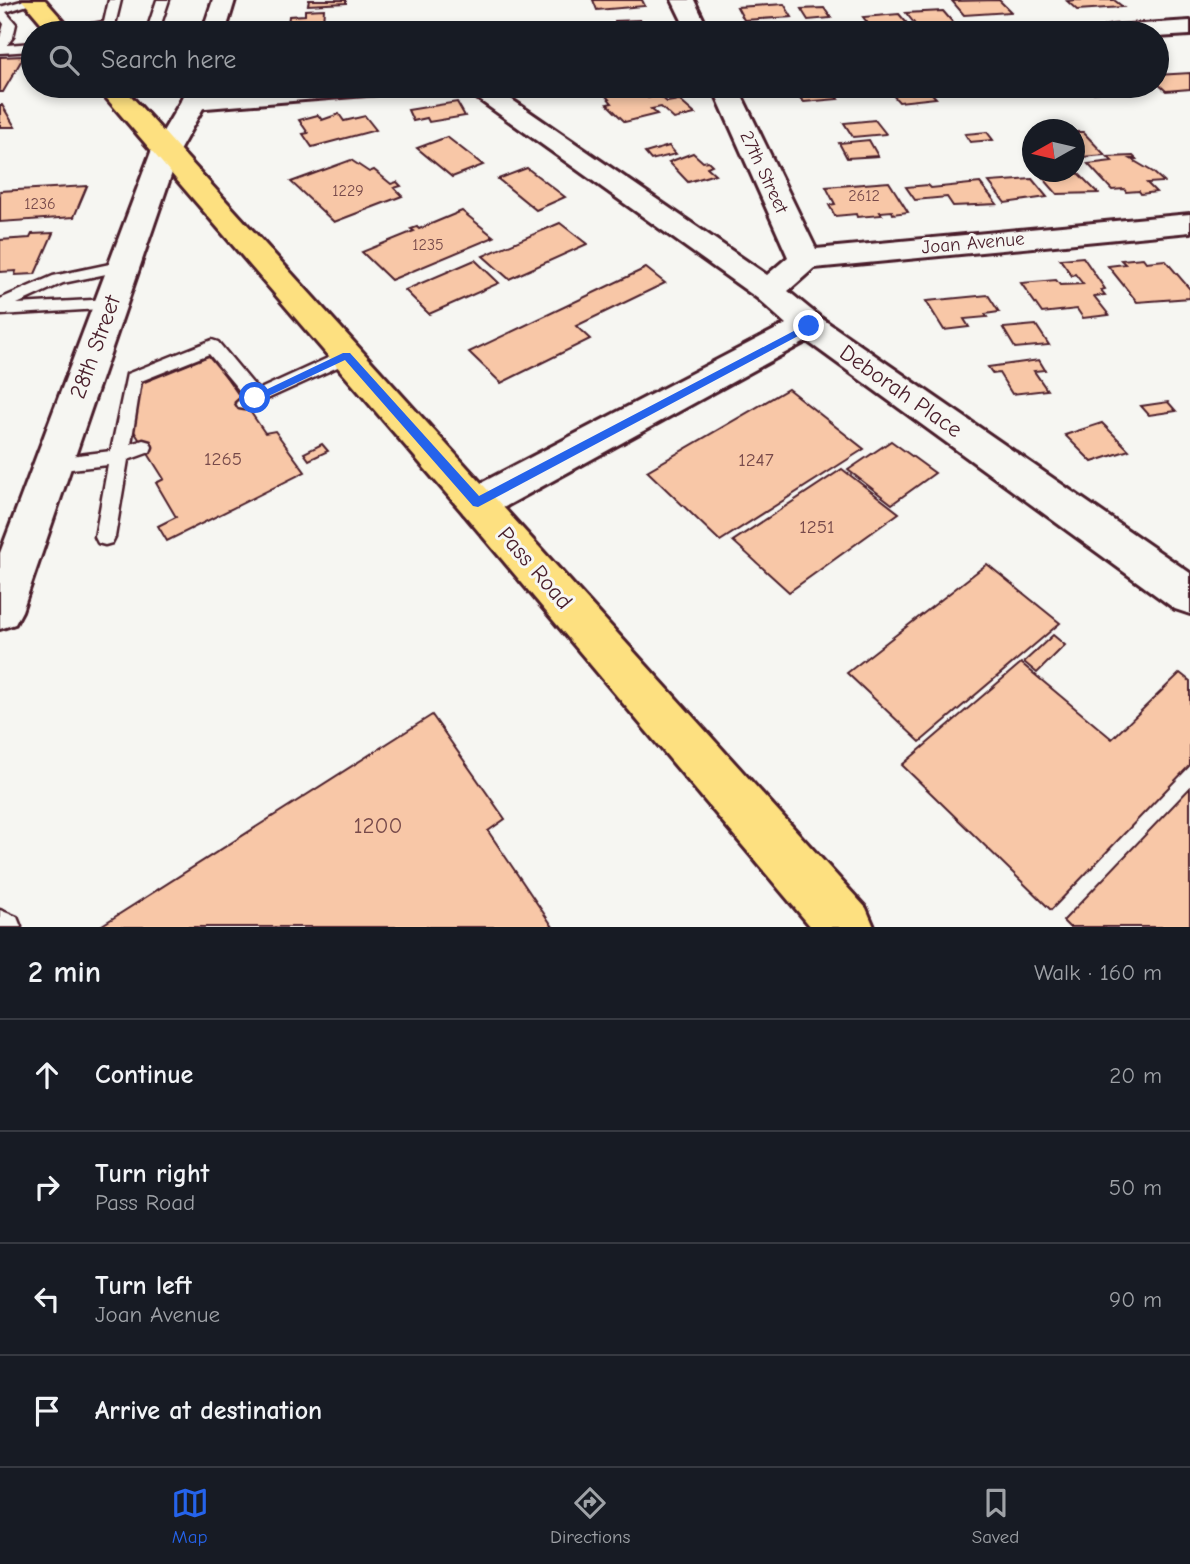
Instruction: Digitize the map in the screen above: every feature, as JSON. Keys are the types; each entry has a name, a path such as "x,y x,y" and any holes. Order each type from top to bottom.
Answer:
{"main road":[{"path":"33,1 51,21"},
{"name":"Pass Road","path":"118,98 478,503 847,927"}],"street":[{"path":"218,21 224,0"},
{"path":"683,0 693,21"},
{"path":"1169,29 1190,28"},
{"name":"28th Street","path":"0,611 165,152 193,98"},
{"name":"Deborah Place","path":"493,98 768,291 809,326 1190,596"},
{"name":"27th Street","path":"730,98 804,259"},
{"name":"Joan Avenue","path":"804,259 1190,223"},
{"path":"768,291 804,259"},
{"path":"478,503 809,326"}],"lane":[{"path":"110,21 116,0"},
{"path":"156,21 163,0"},
{"path":"0,48 7,37 10,24 0,11 33,1"},
{"path":"0,48 21,47"},
{"path":"0,305 59,279 124,266"},
{"path":"0,310 111,304"},
{"path":"105,537 117,457 129,419 133,378 212,345 249,401 347,356"},
{"path":"53,464 117,457 143,447"},
{"path":"0,924 7,927"}],"building":[{"path":"309,0 346,0 346,3 308,5"},
{"path":"593,0 642,0 645,6 597,10"},
{"path":"999,0 1011,12 964,15 952,1"},
{"path":"1114,0 1123,7 1077,10 1067,1"},
{"path":"784,4 792,17 744,20 737,7"},
{"path":"824,8 831,18 808,20 801,9"},
{"path":"324,9 323,21 288,21 289,16 305,15 305,10"},
{"path":"943,11 952,21 912,21 906,13"},
{"path":"899,14 905,21 866,21 863,17"},
{"path":"21,56 21,61 3,92 0,92 0,57"},
{"path":"1190,73 1190,89 1169,91 1169,74"},
{"path":"608,98 662,98 667,102 679,100 695,114 674,119 661,107 651,109 657,114 625,122 607,104 612,103"},
{"path":"800,98 838,99 804,102"},
{"path":"895,98 936,98 899,102"},
{"path":"457,102 465,116 429,122 427,118 413,121 408,110"},
{"path":"2,105 15,127 0,127"},
{"path":"339,114 344,121 365,116 376,130 312,147 303,134 308,133 299,120 318,115 322,120"},
{"path":"875,120 886,134 853,137 844,123"},
{"path":"987,132 993,140 970,142 965,134"},
{"path":"1085,134 1105,155 1085,157"},
{"path":"447,137 483,165 452,177 417,148"},
{"path":"869,140 878,156 847,158 839,143"},
{"path":"669,146 676,154 651,160 645,153"},
{"path":"693,153 703,162 708,161 712,165 707,167 715,174 688,182 669,162"},
{"path":"1133,156 1136,159 1131,159 1164,182 1147,183 1156,192 1141,194 1139,191 1112,190 1088,164 1112,161 1108,157"},
{"path":"351,160 369,172 374,170 391,184 397,182 401,186 394,188 402,196 334,222 291,182"},
{"path":"527,168 565,197 536,210 498,179"},
{"path":"1022,180 1022,182 1034,182 1047,197 1005,203 989,182"},
{"path":"1085,180 1098,193 1057,194 1047,182"},
{"path":"889,182 908,212 880,212 882,215 857,217 856,214 835,216 829,205 835,204 826,187"},
{"path":"980,183 997,204 953,206 947,197 915,200 906,187 928,185 931,188"},
{"path":"87,186 74,217 0,222 0,191"},
{"path":"462,211 494,237 391,280 362,252 414,231 411,229 419,229"},
{"path":"560,223 587,244 509,279 483,256"},
{"path":"53,233 35,274 15,275 16,271 0,272 0,240"},
{"path":"1083,257 1105,289 1101,290 1105,295 1094,296 1109,315 1083,318 1077,309 1042,313 1021,283 1056,280 1060,285 1083,284 1075,274 1072,276 1060,259"},
{"path":"1143,258 1146,262 1165,260 1190,289 1190,298 1137,302 1108,266 1125,264 1121,260"},
{"path":"475,260 499,283 429,314 405,290"},
{"path":"646,268 665,283 576,326 590,339 501,383 469,352"},
{"path":"988,295 999,312 985,314 987,317 964,319 969,327 944,330 926,301"},
{"path":"1036,325 1049,345 1015,348 1003,328"},
{"path":"211,355 265,433 275,431 305,472 167,541 158,526 176,517 156,483 164,479 132,428 142,383"},
{"path":"1039,360 1045,370 1034,371 1047,390 1012,394 999,373 993,374 988,367"},
{"path":"788,389 864,449 720,541 647,471"},
{"path":"1168,402 1176,411 1149,415 1141,406"},
{"path":"1102,423 1129,450 1092,462 1065,435"},
{"path":"891,441 935,473 892,504 848,470"},
{"path":"322,444 328,451 309,460 304,453"},
{"path":"842,469 899,513 789,592 733,541"},
{"path":"987,564 1060,623 920,742 847,673"},
{"path":"1053,635 1065,645 1037,673 1024,662"},
{"path":"1021,663 1112,739 1180,673 1190,681 1190,765 1051,910 902,765"},
{"path":"432,715 505,819 488,831 553,927 99,927"},
{"path":"1190,788 1190,927 1069,927 1063,921"}],"route":[{"path":"255,398 347,356 478,503 809,326"}]}
